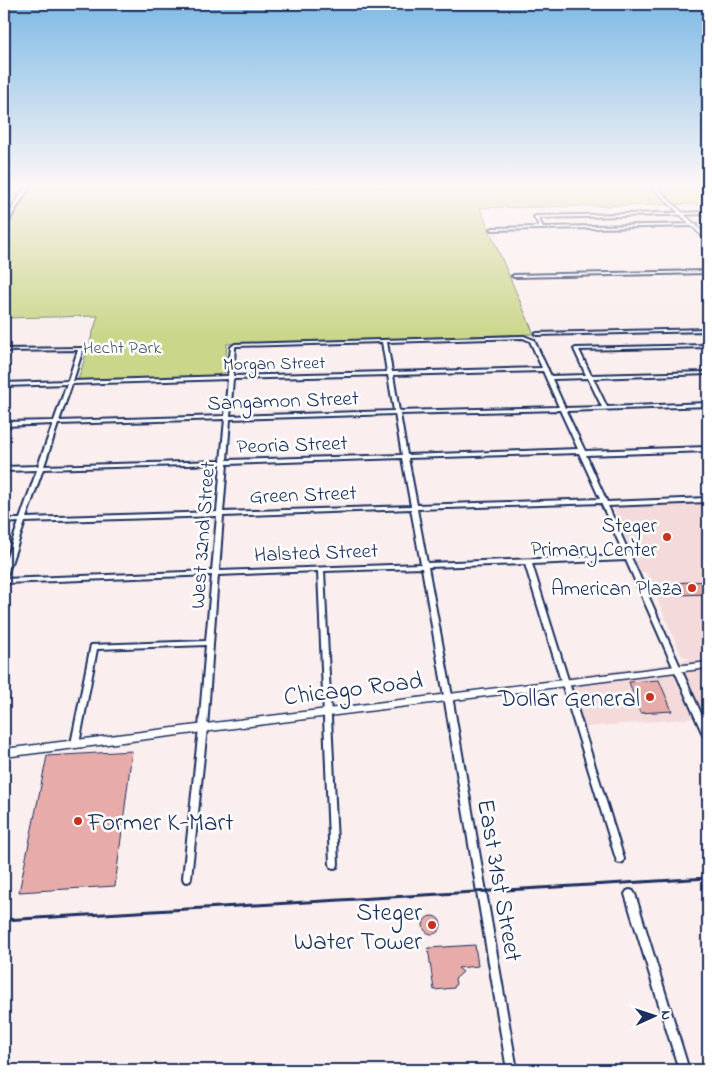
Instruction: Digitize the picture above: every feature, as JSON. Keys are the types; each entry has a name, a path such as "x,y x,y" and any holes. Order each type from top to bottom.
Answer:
{"main road":[{"name":"Chicago Road","path":"4,753 708,665"}],"street":[{"path":"514,276 708,272"},
{"path":"537,334 708,330"},
{"path":"384,341 527,337 532,340 708,737"},
{"name":"West 32nd Street","path":"187,878 203,728 233,347 235,345 384,341"},
{"name":"East 31st Street","path":"384,341 448,696 512,1070"},
{"path":"606,408 576,349 708,346"},
{"path":"4,350 81,348 4,575"},
{"name":"Morgan Street","path":"4,384 546,370"},
{"path":"550,378 708,373"},
{"name":"Sangamon Street","path":"4,424 708,405"},
{"name":"Peoria Street","path":"4,468 708,449"},
{"name":"Green Street","path":"4,521 414,507 708,500"},
{"name":"Halsted Street","path":"4,581 629,558"},
{"path":"528,562 620,860"},
{"path":"321,570 334,864"},
{"path":"74,744 94,647 209,643"},
{"path":"630,894 684,1070"}],"shaded area":[{"path":"708,502 708,751 694,718 575,728 560,677 670,664 690,659 681,655 646,572 641,572 612,505"}],"green space":[{"name":"Hecht Park","path":"4,237 492,237 534,334 227,344 224,376 78,380 98,316 4,318"}],"building":[{"name":"American Plaza","path":"708,581 708,594 679,595 673,583"},
{"name":"Dollar General","path":"659,680 672,711 640,713 629,682"},
{"name":"Former K-Mart","path":"132,751 115,886 19,892 47,756"},
{"name":"Steger Water Tower","path":"432,916 438,919 441,925 438,931 432,934 426,931 423,925 426,919"},
{"path":"475,945 478,966 458,968 463,972 455,979 454,988 434,990 428,948"}],"railway":[{"path":"4,920 708,878"}],"place":[{"name":"Steger Primary Center","path":"667,537"},
{"name":"American Plaza","path":"692,588"},
{"name":"Dollar General","path":"650,697"},
{"name":"Former K-Mart","path":"78,821"},
{"name":"Steger Water Tower","path":"432,925"}]}
